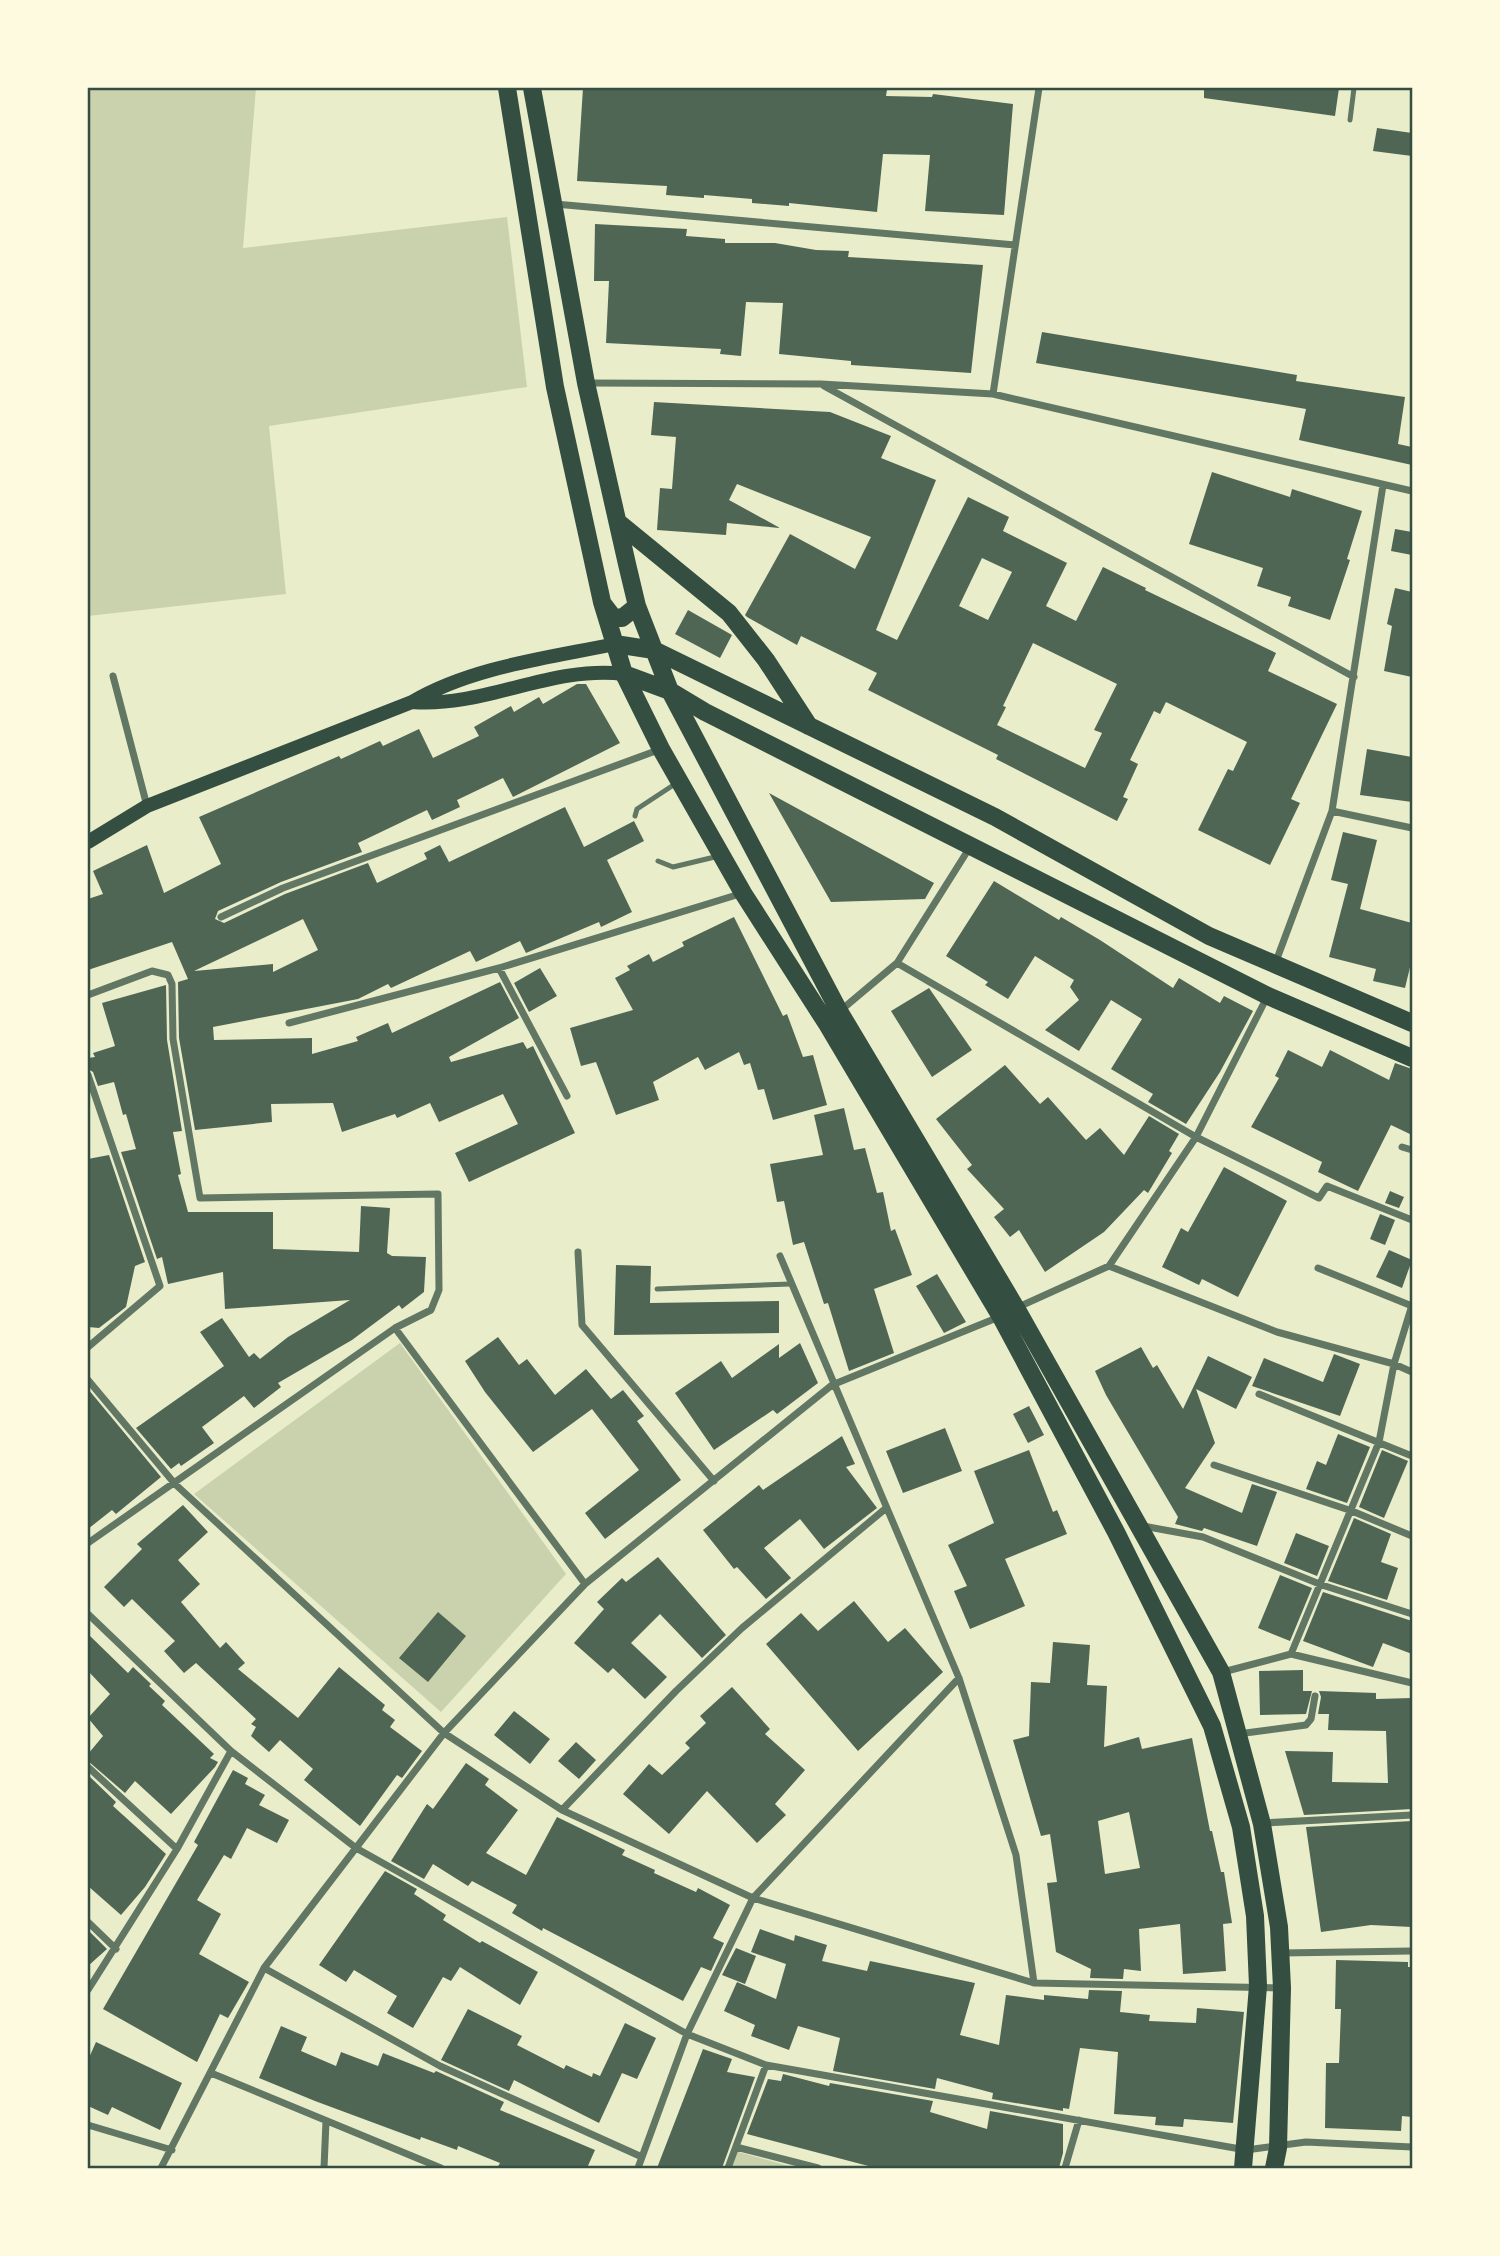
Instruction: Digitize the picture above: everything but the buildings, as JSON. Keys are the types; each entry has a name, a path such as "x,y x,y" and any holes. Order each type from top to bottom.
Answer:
{"main road":[{"path":"507,88 555,387 602,603 624,674 661,749 743,893 1009,1312 1212,1726 1241,1827 1255,1916 1258,1986 1243,2168"},
{"path":"532,88 551,204 586,383 637,606 670,691 839,1011 1009,1312 1221,1672 1262,1824 1282,1953 1278,2148 1274,2168"},
{"path":"620,523 729,613 766,660 809,726"},
{"path":"602,603 613,617 622,618 637,606"},
{"path":"88,842 147,806 412,702 436,688 488,673 615,645 654,650 1040,840 1209,936 1412,1023"},
{"path":"412,702 441,705 578,673 624,674 670,691 705,712 1268,996 1412,1058"},
{"path":"1196,960 1209,936"}],"street":[{"path":"993,394 1039,88"},
{"path":"551,204 1015,245"},
{"path":"586,383 821,384 993,394 1412,491"},
{"path":"821,384 1354,677"},
{"path":"1275,964 1332,811 1383,485"},
{"path":"113,676 147,806"},
{"path":"221,917 283,888 661,749"},
{"path":"1332,811 1412,828"},
{"path":"839,1011 897,963 971,846"},
{"path":"289,1023 499,968 743,893"},
{"path":"897,963 1196,1137 1320,1198 1327,1186 1412,1220"},
{"path":"499,968 567,1096"},
{"path":"88,995 152,971 168,975 172,984 173,1039 200,1198 438,1194 439,1290 436,1303 425,1314 395,1328 88,1543"},
{"path":"161,2168 264,1968 444,1733 584,1584 832,1385 1009,1312 1109,1266 1196,1137 1268,996"},
{"path":"88,1074 160,1286 88,1346"},
{"path":"1402,1147 1412,1150"},
{"path":"578,1252 582,1325 714,1481"},
{"path":"780,1255 832,1385 867,1459 885,1509 959,1678 1016,1855 1034,1983"},
{"path":"1109,1266 1277,1332 1394,1364 1412,1372"},
{"path":"1291,1654 1379,1441 1394,1364 1412,1305 1318,1268"},
{"path":"395,1328 584,1584"},
{"path":"88,1380 175,1483 444,1733 562,1810 753,1898 1034,1983 1282,1988"},
{"path":"1259,1394 1412,1456"},
{"path":"1214,1465 1352,1511 1412,1536"},
{"path":"562,1810 676,1691 742,1628 885,1509"},
{"path":"1135,1525 1203,1537 1322,1584 1412,1614"},
{"path":"88,1614 231,1751 356,1848 687,2034 766,2065 1246,2150 1278,2148 1306,2142 1412,2147"},
{"path":"1221,1672 1291,1654 1412,1683"},
{"path":"638,2168 687,2034 753,1898 959,1678"},
{"path":"1237,1735 1306,1725 1311,1719 1315,1696"},
{"path":"88,1990 177,1849 231,1751"},
{"path":"88,1767 177,1849"},
{"path":"1262,1824 1412,1815"},
{"path":"88,1922 116,1949"},
{"path":"1282,1953 1412,1951"},
{"path":"264,1968 440,2066 642,2157"},
{"path":"728,2168 766,2065"},
{"path":"211,2073 441,2168"},
{"path":"1065,2168 1079,2120"},
{"path":"324,2168 326,2121"},
{"path":"88,2125 172,2150"},
{"path":"736,2147 818,2168"}],"lane":[{"path":"1350,120 1354,88"},
{"path":"635,816 637,809 680,781"},
{"path":"658,861 673,867 722,856"},
{"path":"657,1289 790,1284"}],"green space":[{"path":"88,88 256,88 243,248 507,217 527,387 269,426 286,594 88,616"},
{"path":"400,1343 566,1574 441,1712 194,1494"},
{"path":"735,2151 796,2168 728,2168"}]}
